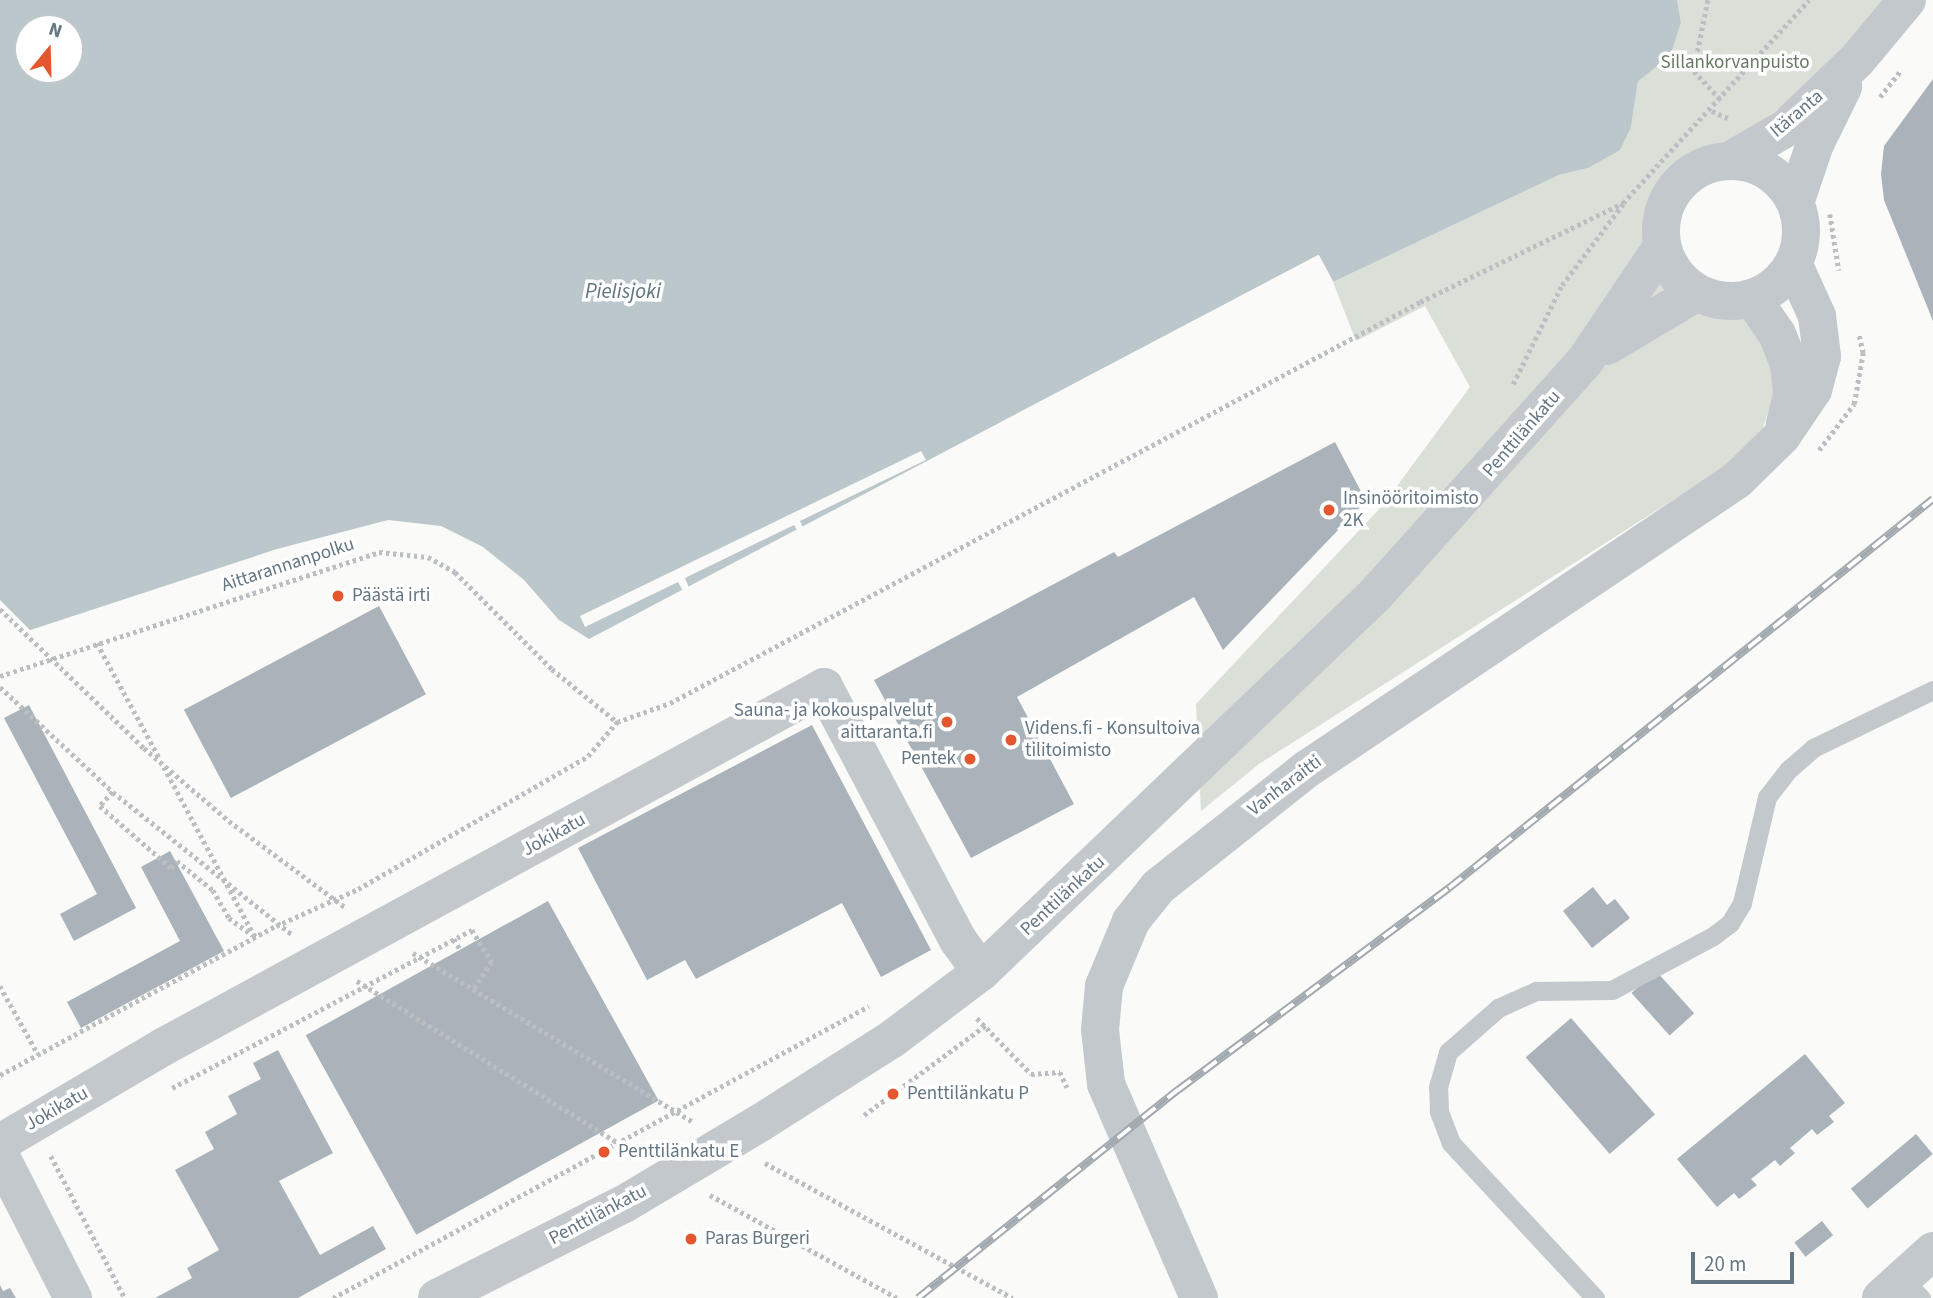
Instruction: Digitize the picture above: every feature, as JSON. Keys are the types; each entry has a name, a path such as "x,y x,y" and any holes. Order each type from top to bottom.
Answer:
{"street":[{"name":"Itäranta","path":"1731,160 1786,128 1857,60 1907,0"},
{"name":"Itäranta","path":"1796,200 1815,144 1857,60"},
{"path":"1731,160 1762,167 1796,200 1802,222 1794,265 1777,286 1753,299 1724,302 1696,293 1674,274 1662,247 1662,215 1675,187 1700,167 1731,160"},
{"name":"Penttilänkatu","path":"437,1298 624,1204 760,1123 892,1038 981,972 1375,595 1585,361 1662,247"},
{"name":"Vanharaitti","path":"1199,1298 1106,1084 1100,1030 1104,986 1125,931 1158,887 1307,769 1737,480 1782,436 1813,390 1822,356 1817,316 1794,265"},
{"name":"Penttilänkatu","path":"1585,361 1642,321 1696,293"},
{"path":"1753,299 1777,334 1789,365 1791,395 1782,436"},
{"name":"Jokikatu","path":"4,1158 163,1047 824,687 958,940 981,972"},
{"path":"4,1158 74,1298"},
{"path":"1902,1292 1933,1251"}],"lane":[{"path":"1595,1298 1451,1143 1439,1111 1438,1087 1448,1052 1498,1008 1535,991 1612,990 1713,936 1730,923 1742,903 1767,797 1788,771 1813,748 1933,690"}],"path":[{"path":"1709,0 1694,71 1722,101"},
{"path":"1505,395 1562,285 1623,203 1722,101 1810,0"},
{"path":"0,1075 255,937 358,889 588,756 617,722 670,703 1420,302 1623,203"},
{"name":"Aittarannanpolku","path":"0,676 330,564 379,552 428,557 455,572 552,669 617,722"},
{"path":"0,609 163,764 356,915"},
{"path":"97,643 255,937"},
{"path":"0,687 113,792 302,941"},
{"path":"113,792 100,807 171,868 177,861 213,890 229,918 255,937"},
{"path":"159,1094 472,930 492,962 473,990"},
{"path":"454,939 460,949"},
{"path":"482,964 486,972"},
{"path":"345,972 645,1158"},
{"path":"0,986 38,1054"},
{"path":"333,1298 877,1002"},
{"path":"864,1115 986,1025 1031,1074 1060,1072"},
{"path":"4,1158 49,1152 61,1146"},
{"path":"49,1152 125,1298"},
{"path":"705,1193 897,1298"}],"green space":[{"name":"Sillankorvanpuisto","path":"1677,0 1889,0 1848,50 1725,154 1694,161 1662,196 1654,248 1691,300 1750,314 1767,339 1775,389 1763,428 1723,468 1259,764 1201,811 1196,704 1383,505 1470,387 1425,306 1356,341 1333,282 1559,175 1588,168 1631,127 1638,81 1681,22"}],"water":[{"name":"Pielisjoki","path":"0,0 1677,0 1681,22 1670,56 1638,81 1631,127 1620,150 1588,168 1559,175 1333,282 1318,255 589,639 559,620 524,580 483,547 441,526 388,520 277,549 0,640"}],"pier":[{"path":"1319,255 1335,285 1317,259 939,455"},
{"path":"921,451 926,460 800,521 804,530 799,533 794,525 685,578 690,590 684,593 678,582 585,627 580,616"},
{"path":"0,600 33,633 0,643"}],"building":[{"path":"1933,79 1933,321 1884,200 1881,174 1884,146"},
{"path":"1335,442 1366,501 1223,650 1194,597 1017,697 1074,804 971,858 874,680 1114,552 1118,557"},
{"path":"379,606 426,694 231,798 184,710"},
{"path":"29,705 136,908 74,941 60,914 97,894 4,718"},
{"path":"812,725 931,950 881,977 842,903 696,979 685,960 647,980 578,848"},
{"path":"170,851 224,951 81,1028 67,1002 180,941 141,867"},
{"path":"1593,887 1607,905 1615,899 1630,918 1592,948 1563,911"},
{"path":"548,901 659,1100 416,1235 306,1035"},
{"path":"1656,971 1694,1013 1670,1035 1631,993"},
{"path":"1571,1018 1655,1115 1610,1154 1526,1057"},
{"path":"278,1050 333,1153 279,1181 320,1255 373,1226 386,1249 298,1298 155,1298 192,1278 187,1268 219,1250 175,1170 214,1149 205,1132 237,1114 228,1096 261,1079 253,1063"},
{"path":"1805,1054 1845,1103 1829,1116 1834,1122 1817,1135 1812,1129 1790,1148 1795,1153 1780,1166 1775,1160 1751,1179 1757,1185 1739,1199 1734,1193 1717,1207 1677,1159"},
{"path":"1916,1134 1933,1154 1868,1209 1851,1189"},
{"path":"1822,1221 1833,1235 1806,1257 1794,1243"},
{"path":"0,1285 3,1291 10,1288 16,1298 0,1298"}],"railway":[{"path":"918,1298 1178,1090 1449,888 1933,499"}],"place":[{"name":"Insinööritoimisto 2K","path":"1329,510"},
{"name":"Päästä irti","path":"338,596"},
{"name":"Sauna- ja kokouspalvelut aittaranta.fi","path":"947,722"},
{"name":"Videns.fi - Konsultoiva tilitoimisto","path":"1011,740"},
{"name":"Pentek","path":"970,759"},
{"name":"Penttilänkatu P","path":"893,1094"},
{"name":"Penttilänkatu E","path":"604,1152"},
{"name":"Paras Burgeri","path":"691,1239"}]}
